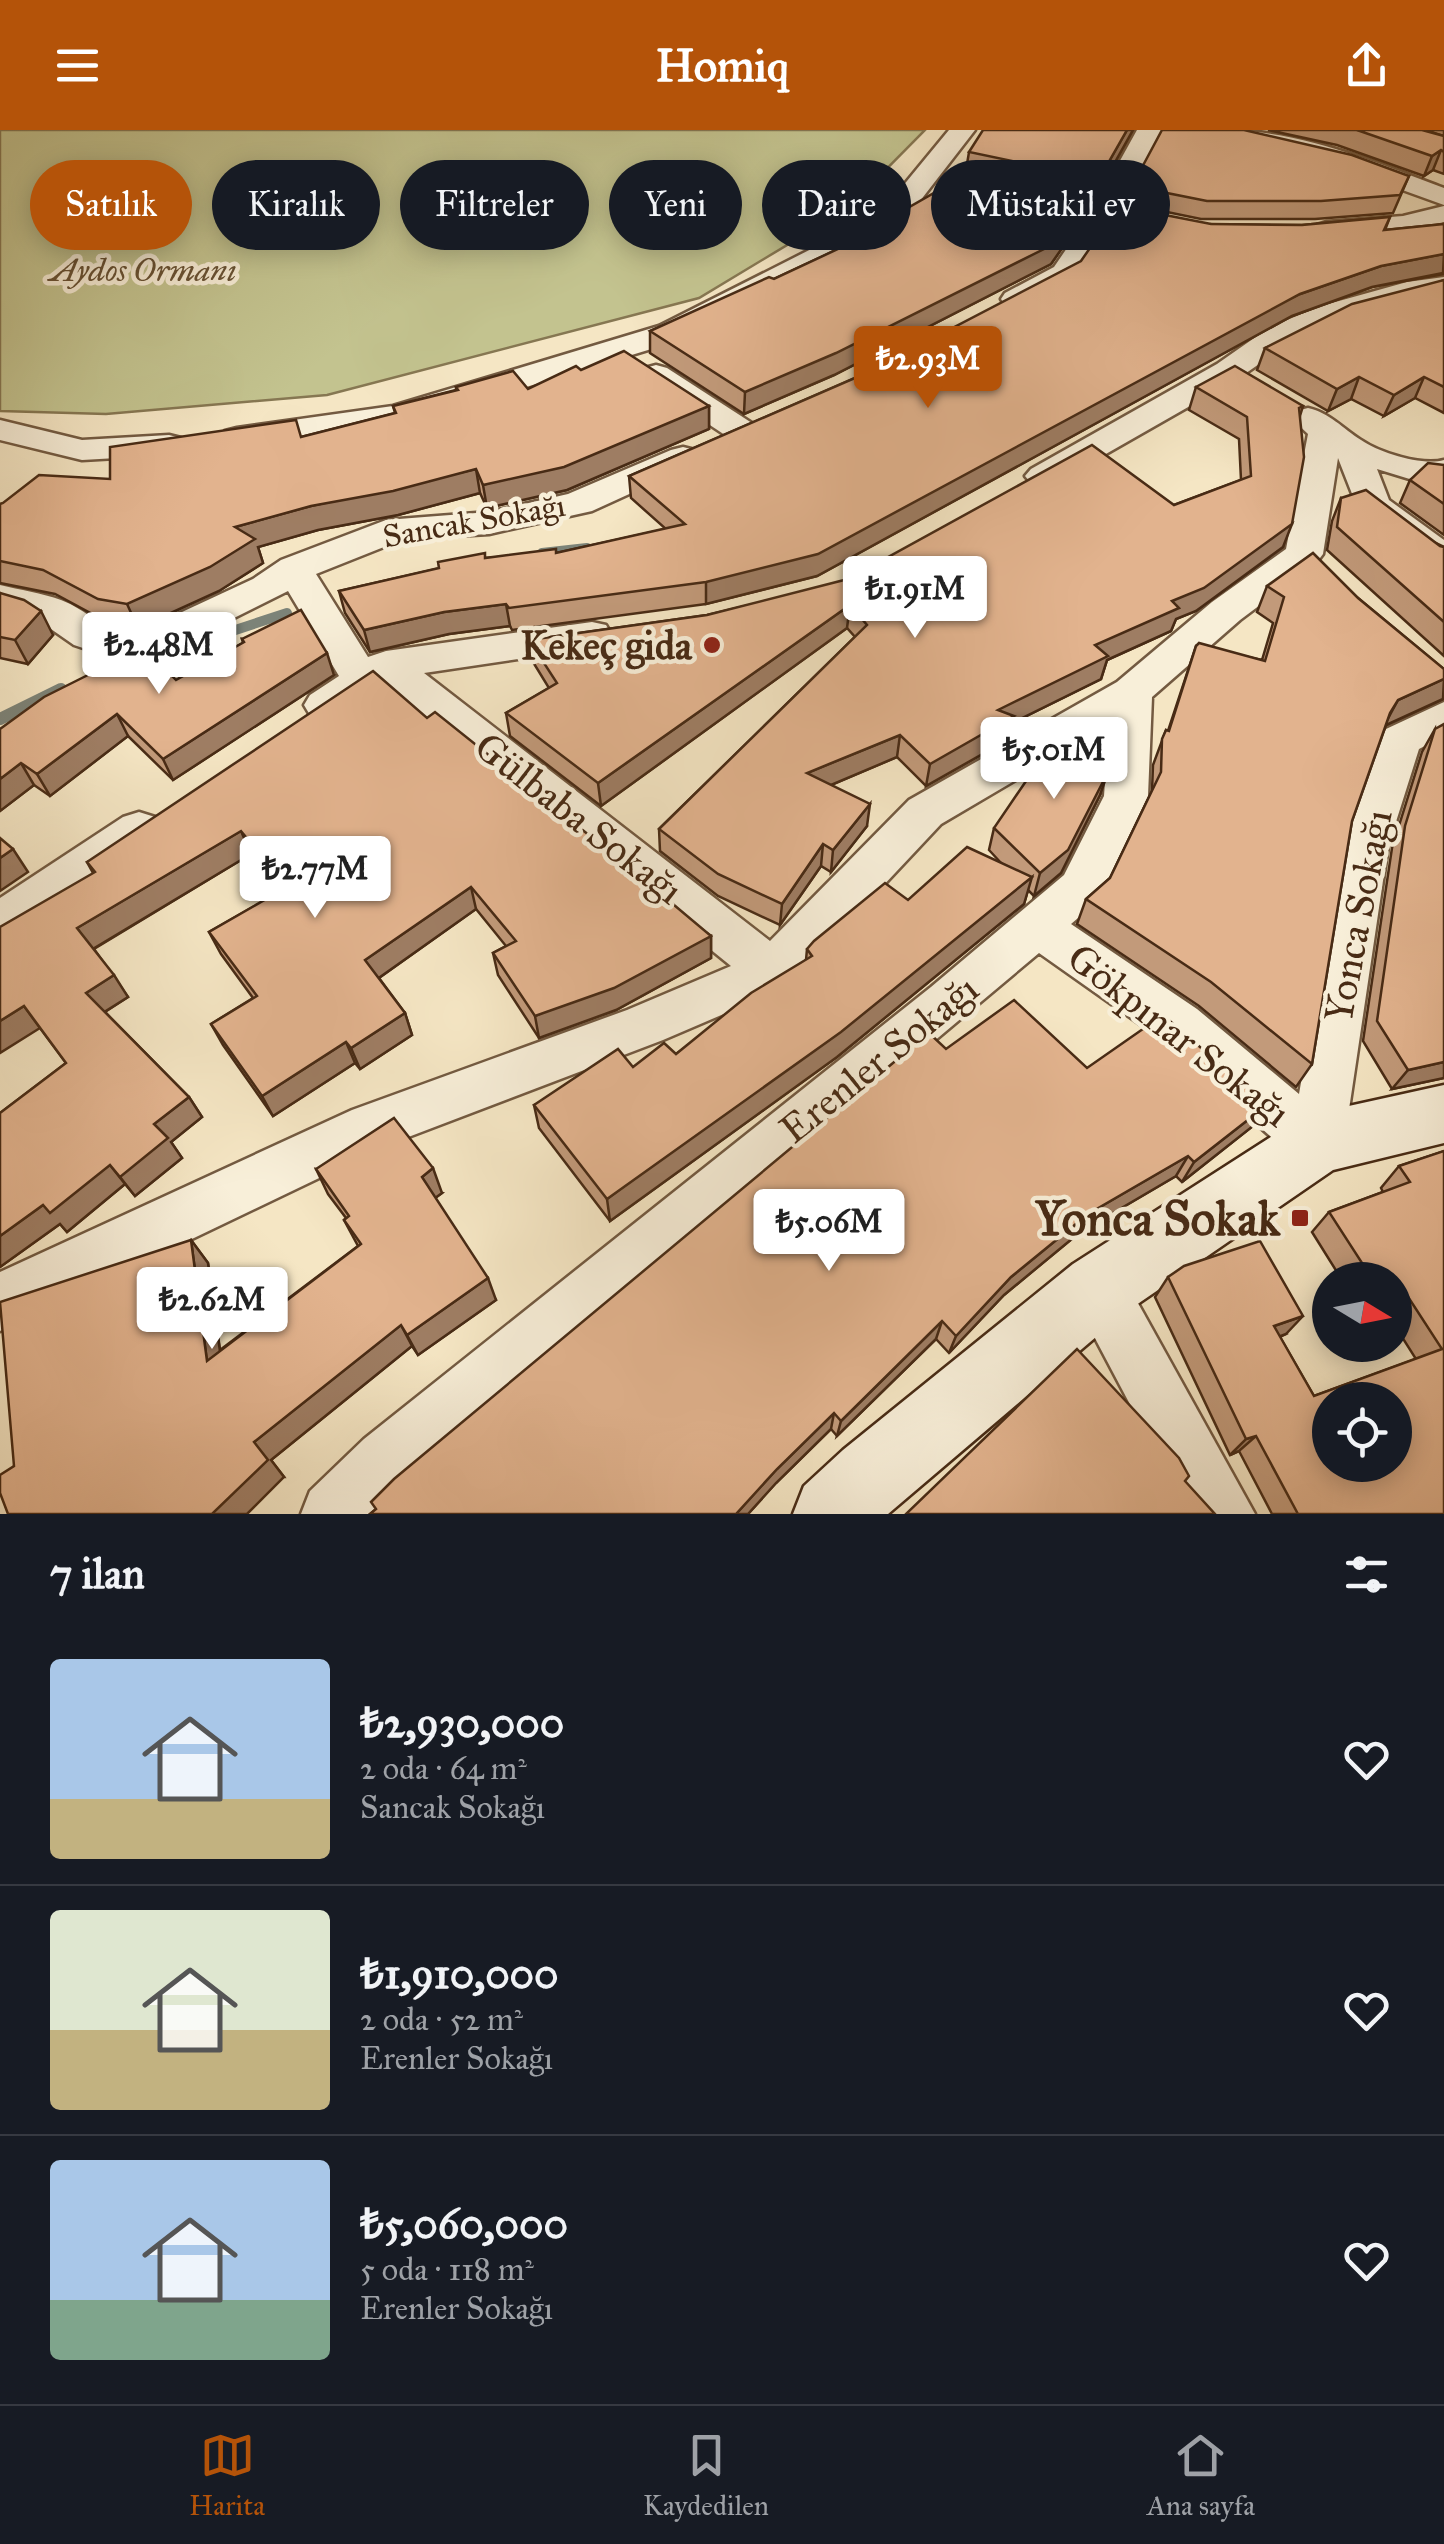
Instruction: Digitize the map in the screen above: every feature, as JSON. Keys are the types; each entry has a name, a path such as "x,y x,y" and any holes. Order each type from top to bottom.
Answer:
{"street":[{"path":"0,430 68,461 398,416 670,333 848,242 903,204 962,130"},
{"path":"1140,160 1150,130"},
{"path":"1236,130 1356,164 1444,197"},
{"path":"1296,232 1402,224 1444,214"},
{"path":"980,318 1064,272 1087,250"},
{"path":"1012,492 1256,387 1281,334 1332,312 1407,291 1444,286"},
{"path":"616,349 743,432"},
{"path":"1256,387 1339,440 1442,476"},
{"name":"Sancak Sokağı","path":"0,598 51,610 88,635 125,648 148,644 267,588 294,570 399,528 489,522 579,502 779,414"},
{"path":"1339,440 1373,506 1444,558"},
{"path":"0,1302 370,1127 644,1026 772,972 924,812 1132,692 1226,611 1316,566 1339,440"},
{"name":"Gülbaba Sokağı","path":"294,570 374,672 772,972"},
{"path":"296,724 374,672 628,630"},
{"name":"Erenler Sokağı","path":"332,1514 401,1449 1039,928 1080,888 1126,796 1132,692"},
{"name":"Yonca Sokağı","path":"1317,1144 1365,847 1401,740 1444,716"},
{"path":"0,922 164,812"},
{"name":"Gökpınar Sokağı","path":"1039,928 1179,1024 1317,1144"},
{"path":"832,1514 870,1476 1098,1288 1317,1144 1444,1114"},
{"path":"1098,1288 1224,1514"}],"green space":[{"name":"Aydos Ormanı","path":"0,130 925,130 895,160 762,160 762,250 779,250 699,298 327,395 106,414 0,411"}],"building":[{"path":"983,130 1127,130 1110,160 1008,160 969,152"},
{"path":"1162,130 1244,130 1352,155 1409,176 1400,195 1321,201 1207,201 1170,194 1170,160 1146,160"},
{"path":"1357,130 1422,130 1444,136 1444,152 1432,156"},
{"path":"931,195 931,250 1042,250 836,353 745,392 650,331 836,250 911,250 911,206"},
{"path":"1170,216 1211,224 1302,225 1390,217 1384,230 1444,224 1444,254 1381,266 1300,294 818,554 706,582 509,608 506,604 444,612 364,630 339,591 439,568 438,562 485,553 485,558 556,549 556,553 685,524 629,476 864,374 1081,261 1089,250 1170,250"},
{"path":"1444,280 1444,387 1424,377 1394,395 1359,377 1337,389 1265,348 1352,304"},
{"path":"624,351 709,406 564,467 483,485 476,469 235,527 255,539 210,567 127,604 98,599 43,570 0,561 0,504 39,475 110,479 110,447 296,420 301,437 396,413 393,406 513,371 528,389 576,366 581,370"},
{"path":"1235,366 1303,406 1299,408 1304,457 1292,524 1204,588 1172,601 1179,608 1095,645 1108,656 998,710 1014,716 930,764 900,735 807,773 870,804 833,850 823,844 782,904 718,874 659,829 867,625 850,605 598,783 506,713 557,683 529,640 707,615 848,579 1092,445 1174,505 1251,476 1247,417 1196,387"},
{"path":"1428,463 1444,465 1444,504 1410,480"},
{"path":"1366,490 1444,547 1444,622 1337,527 1341,498"},
{"path":"1313,553 1358,598 1444,669 1444,679 1398,700 1352,821 1312,1064 1211,982 1086,899 1110,878 1161,772 1162,739 1169,731 1196,646 1199,643 1265,661 1284,597 1267,586"},
{"path":"0,593 24,600 41,611 15,640 0,637"},
{"path":"301,610 327,653 163,759 117,714 37,774 21,763 0,779 0,729 44,697 144,647 176,680 244,642 242,639"},
{"path":"373,671 427,718 435,712 590,836 618,868 624,863 711,936 614,988 535,1016 493,953 516,941 471,887 365,960 405,1013 351,1048 346,1042 262,1096 211,1024 257,996 209,932 287,887 241,831 77,928 114,975 86,993 189,1097 154,1124 168,1138 120,1177 110,1165 50,1213 43,1205 0,1236 0,1113 66,1063 24,1006 0,1021 0,927 95,872 87,862"},
{"path":"1444,724 1444,1062 1408,1070 1377,1021 1405,826 1435,729"},
{"path":"1063,737 1109,756 1108,772 1068,850 1040,873 994,828 1052,743"},
{"path":"0,838 13,849 0,858"},
{"path":"967,847 1032,877 841,1032 607,1199 534,1105 618,1049 633,1067 664,1043 676,1054 751,993 812,956 807,949 814,941 885,883 908,900"},
{"path":"1014,1000 1087,1068 1163,1015 1267,1105 1194,1162 1188,1156 1088,1214 1011,1277 956,1336 942,1321 841,1421 834,1413 736,1514 370,1514 376,1509 371,1502 394,1479 929,1033 946,1049"},
{"path":"394,1118 433,1168 422,1177 488,1278 407,1335 401,1325 254,1442 268,1460 212,1514 8,1514 0,1493 0,1475 14,1466 0,1302 191,1240 207,1361 361,1244 344,1220 349,1216 316,1169"},
{"path":"1444,1151 1444,1514 1298,1514 1256,1436 1246,1439 1168,1277 1184,1266 1260,1241 1303,1316 1274,1326 1312,1392 1312,1482 1412,1482 1412,1382 1352,1382 1442,1349 1412,1303 1412,1262 1361,1262 1329,1212 1410,1182 1399,1166"},
{"path":"1077,1349 1179,1458 1189,1476 1185,1481 1215,1514 906,1514"}],"waterway":[{"path":"542,553 587,548"},
{"path":"141,661 287,613"},
{"path":"0,719 61,689"}],"place":[{"name":"Kekeç gida","path":"712,645"},
{"name":"Yonca Sokak","path":"1300,1218"}]}
